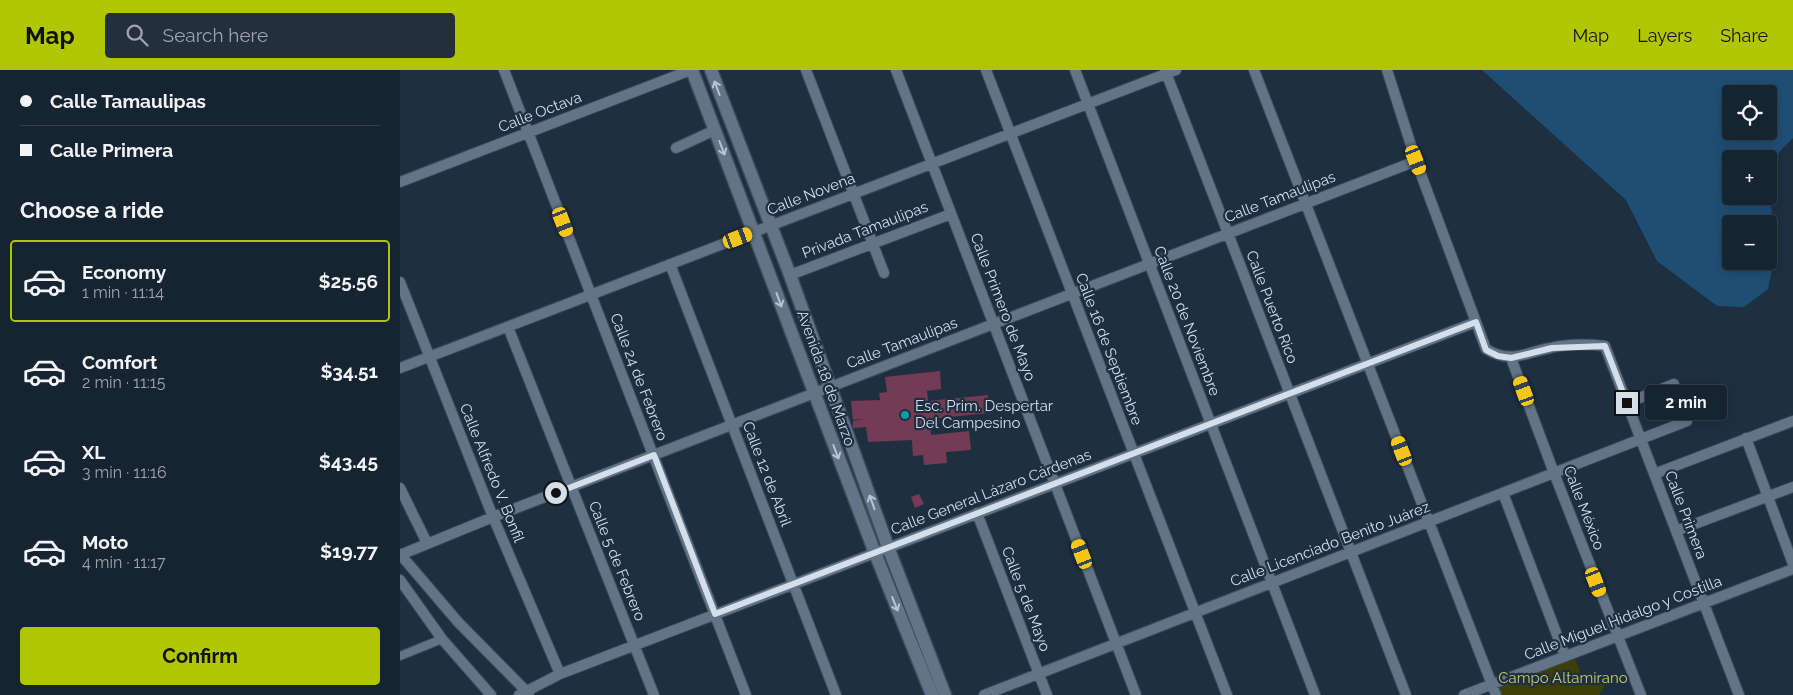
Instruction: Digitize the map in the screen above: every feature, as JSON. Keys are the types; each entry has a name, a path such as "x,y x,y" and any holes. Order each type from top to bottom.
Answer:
{"street":[{"name":"Calle 24 de Febrero","path":"504,70 746,695"},
{"name":"Calle Octava","path":"400,182 692,70"},
{"name":"Avenida 18 de Marzo","path":"692,70 875,553 932,695"},
{"name":"Avenida 18 de Marzo","path":"710,70 790,275 888,548 945,695"},
{"path":"806,70 884,273"},
{"name":"Calle Primero de Mayo","path":"896,70 1136,695"},
{"name":"Calle 16 de Septiembre","path":"986,70 1227,695"},
{"name":"Calle 20 de Noviembre","path":"1075,70 1315,695"},
{"path":"1254,70 1496,695"},
{"path":"1387,70 1416,160 1486,350 1498,356 1511,358"},
{"name":"Calle Novena","path":"400,368 1088,104 1169,71"},
{"name":"Calle Puerto Rico","path":"1169,71 1228,233 1406,695"},
{"path":"676,148 715,130"},
{"name":"Calle Tamaulipas","path":"400,555 426,543 831,388 1416,160"},
{"name":"Privada Tamaulipas","path":"790,275 872,242 951,214"},
{"name":"Calle 12 de Abril","path":"670,264 836,695"},
{"name":"Calle Alfredo V. Bonfil","path":"400,282 493,517 560,674"},
{"name":"Calle General Lázaro Cárdenas","path":"525,694 560,674 634,645 1476,322"},
{"name":"Calle 5 de Febrero","path":"508,327 654,695"},
{"name":"Calle Primera","path":"1511,358 1552,348 1605,346 1739,695"},
{"name":"Calle México","path":"1511,358 1641,695"},
{"path":"1627,403 1674,384"},
{"name":"Calle Licenciado Benito Juárez","path":"984,695 1687,420"},
{"path":"1654,474 1793,421"},
{"path":"1746,438 1793,564"},
{"path":"1676,531 1793,487"},
{"path":"400,488 426,543"},
{"path":"1503,493 1565,656"},
{"name":"Calle 5 de Mayo","path":"977,514 1046,695"},
{"path":"400,555 458,622 525,694"},
{"name":"Calle Miguel Hidalgo y Costilla","path":"1464,695 1793,569"},
{"path":"400,580 442,640 492,695"},
{"path":"400,656 442,640"}],"green space":[{"name":"Campo Altamirano","path":"1574,656 1584,682 1606,684 1599,695 1498,695 1494,687"}],"water":[{"path":"1482,70 1793,70 1793,138 1779,152 1777,162 1777,150 1722,150 1722,205 1771,205 1772,215 1722,215 1722,270 1772,270 1768,289 1744,307 1717,306 1657,261 1626,200"}],"building":[{"path":"940,371 941,389 927,391 928,401 988,395 989,413 930,419 931,435 969,431 971,450 946,452 947,463 924,465 923,455 913,456 912,440 868,442 866,427 853,428 853,421 865,419 853,420 851,401 880,400 879,393 887,392 885,377"},
{"path":"919,494 924,504 915,508 911,497"}],"place":[{"name":"Esc. Prim. Despertar Del Campesino","path":"905,415"}],"route":[{"path":"556,493 654,455 715,614 1476,322 1486,350 1498,356 1511,358 1552,348 1594,344 1605,346 1627,403"}]}
